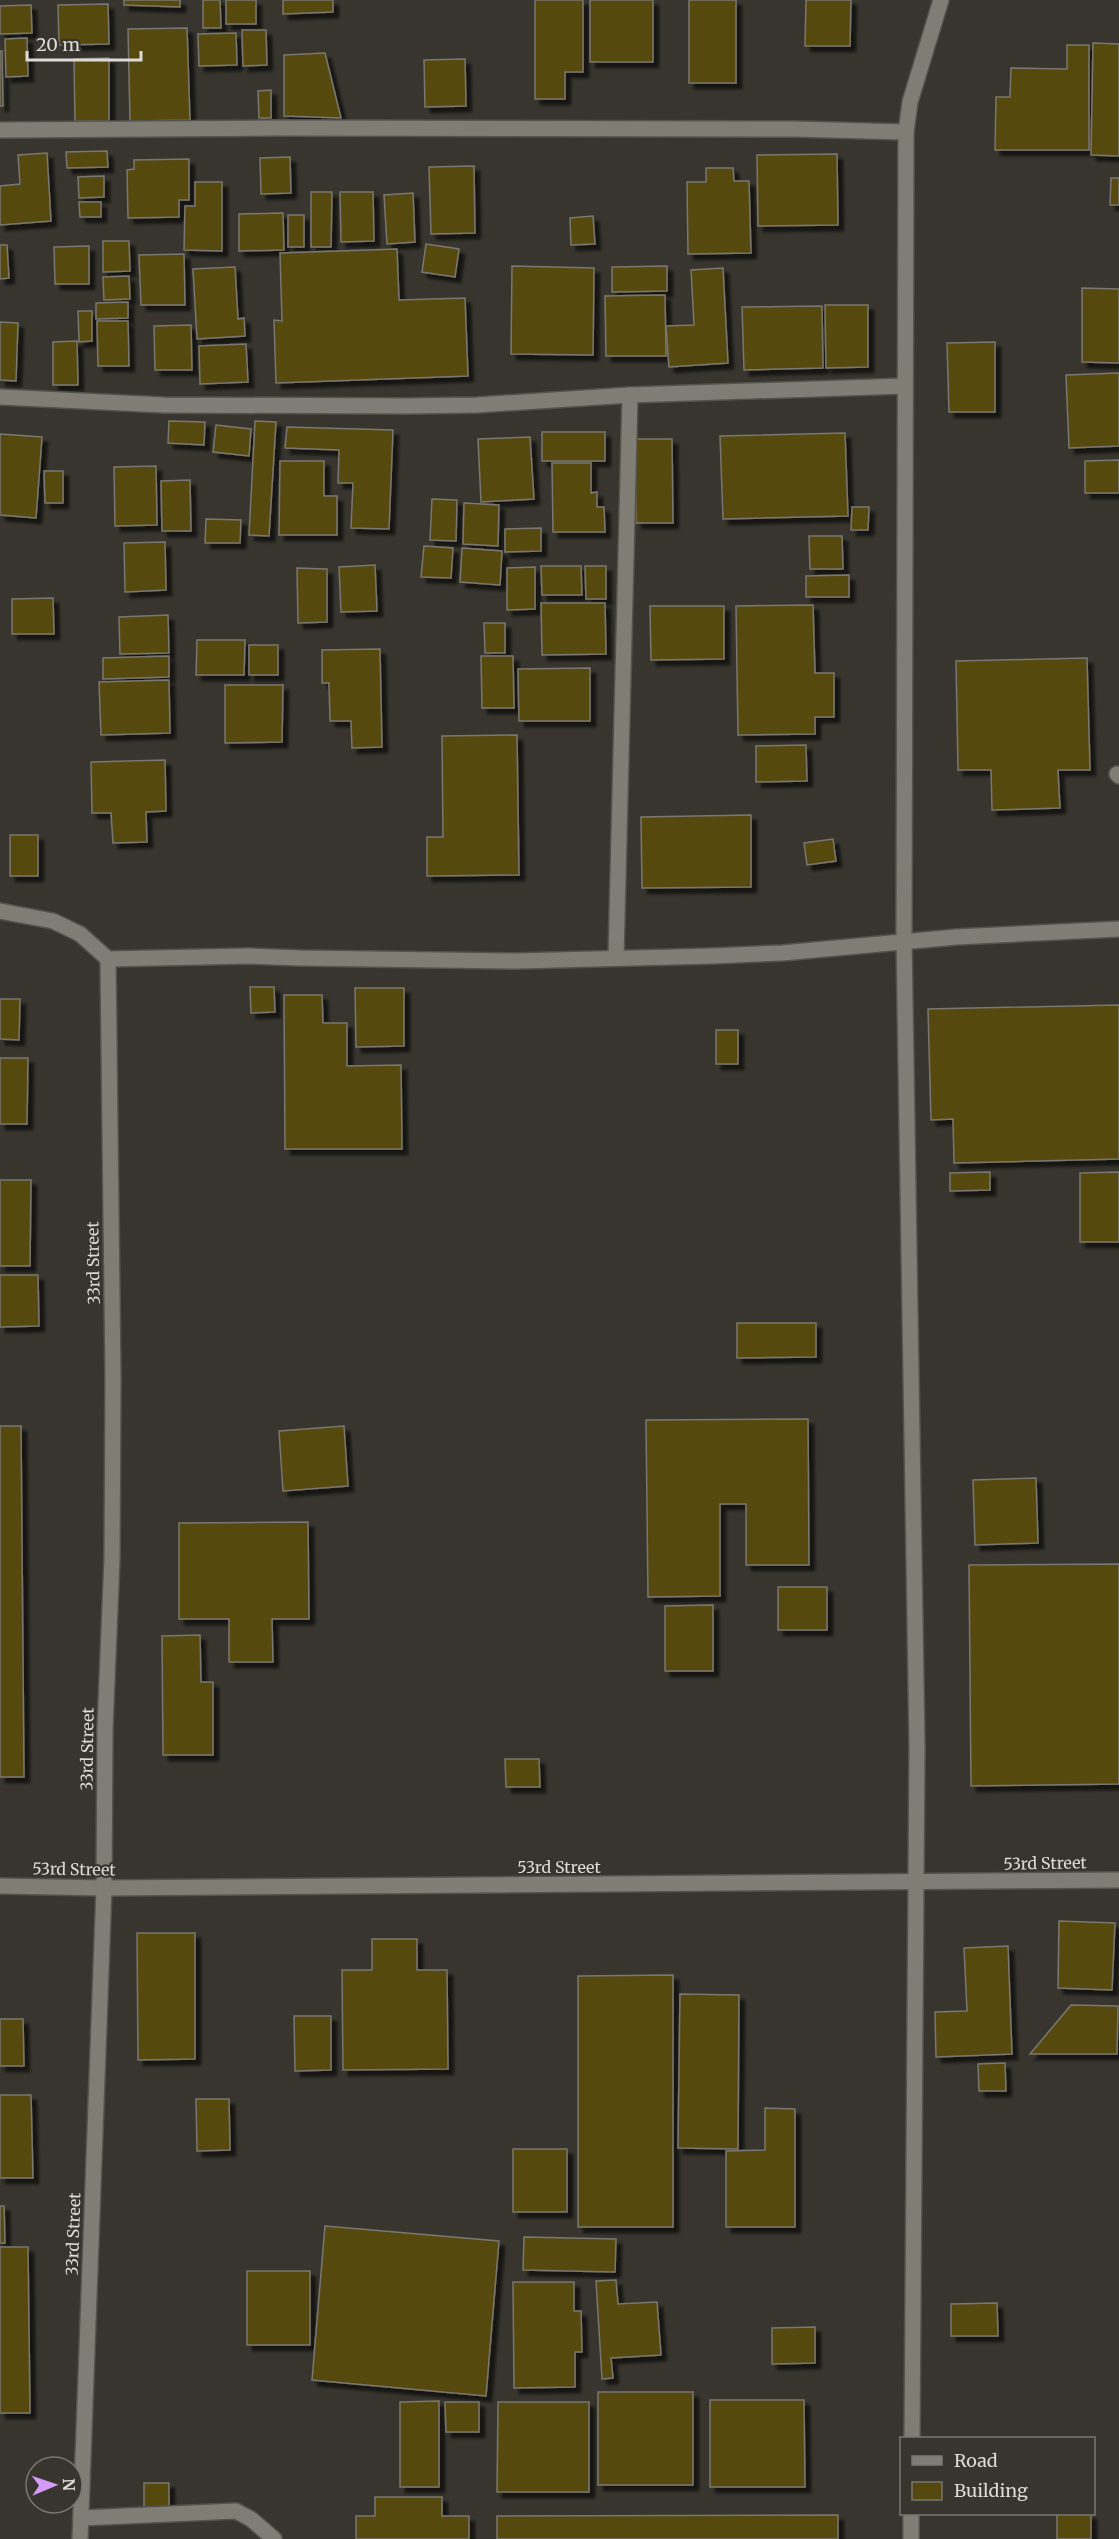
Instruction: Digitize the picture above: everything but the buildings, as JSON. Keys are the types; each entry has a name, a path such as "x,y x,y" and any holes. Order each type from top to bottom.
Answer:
{"street":[{"path":"912,2437 917,1745 904,940 906,132 910,102 941,0"},
{"path":"0,130 759,128 906,132"},
{"path":"0,397 164,405 406,406 500,403 630,394 905,386"},
{"path":"616,957 630,394"},
{"path":"0,911 53,921 80,934 108,959 248,956 517,961 782,953 904,940 1119,929"},
{"name":"33rd Street","path":"80,2539 104,1888 105,1728 112,1559 113,1380 108,959"},
{"name":"53rd Street","path":"0,1886 104,1888 1119,1880"},
{"path":"81,2518 236,2511 251,2519 274,2539"},
{"path":"910,2539 911,2515"}]}
